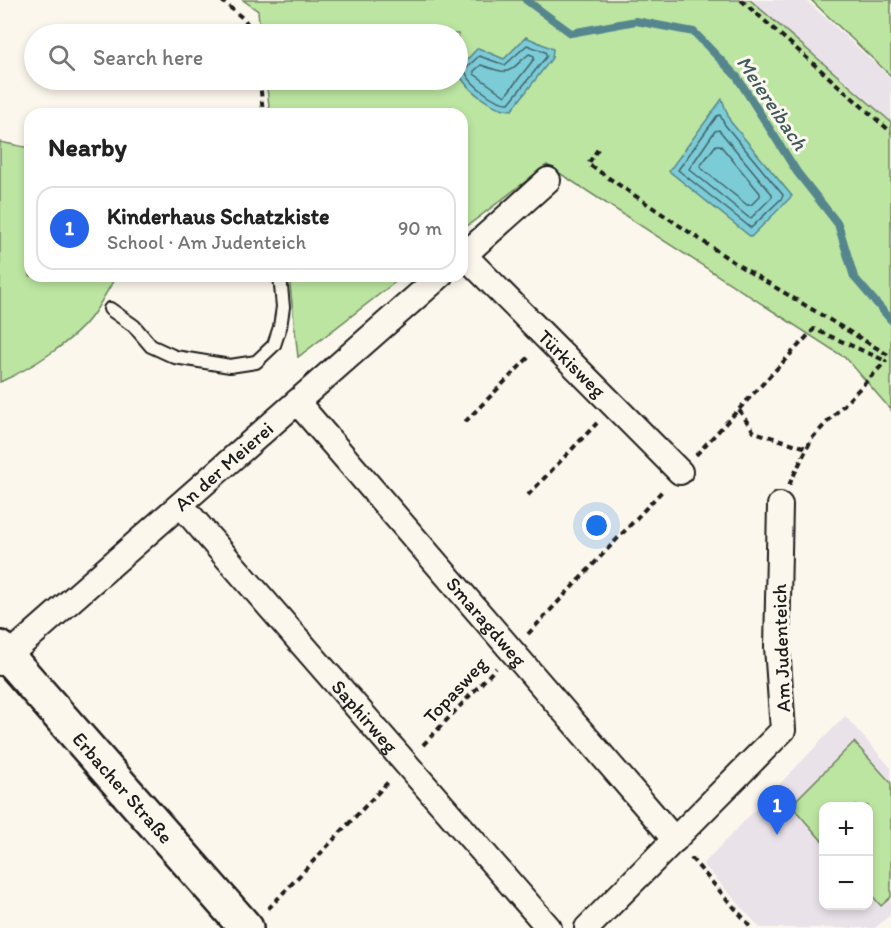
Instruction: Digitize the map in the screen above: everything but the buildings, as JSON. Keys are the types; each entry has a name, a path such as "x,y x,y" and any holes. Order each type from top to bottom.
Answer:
{"street":[{"path":"468,252 548,180"},
{"name":"Türkisweg","path":"468,261 680,472"},
{"name":"An der Meierei","path":"3,656 181,505 433,282"},
{"name":"Smaragdweg","path":"297,402 675,840"},
{"name":"Saphirweg","path":"181,505 549,928"},
{"name":"Am Judenteich","path":"590,927 783,730 777,647 780,505"},
{"name":"Erbacher Straße","path":"3,656 256,919"}],"lane":[{"path":"110,309 134,326 151,346 175,357 230,366 255,362 274,345 283,307 281,282"}],"path":[{"path":"221,0 248,24"},
{"path":"741,0 891,132"},
{"path":"261,90 262,108"},
{"path":"598,149 588,164 738,265 890,356 812,438 780,505"},
{"name":"Topasweg","path":"256,919 512,651 814,329 886,361"},
{"path":"465,423 547,338"},
{"path":"528,495 614,405"},
{"path":"739,410 754,432 807,448"},
{"path":"675,840 752,928"}],"shaded area":[{"path":"750,0 806,0 891,78 891,122"},
{"path":"845,716 891,768 891,914 875,928 760,928 703,864"}],"green space":[{"path":"243,0 750,0 891,122 891,410 847,359 547,165 468,225 468,108 269,108 267,90 468,90 468,24 259,24 258,11"},
{"path":"811,0 891,0 891,76"},
{"path":"0,142 24,147 24,282 112,282 94,313 76,333 38,362 0,382"},
{"path":"290,282 395,282 298,357"},
{"path":"854,742 891,783 891,897 881,906 873,897 873,802 819,802 819,837 791,805"}],"water":[{"path":"526,37 553,49 552,58 512,110 488,102 468,86 468,58 478,48 504,59"},
{"path":"722,99 730,121 792,196 751,237 669,171"}],"waterway":[{"name":"Meiereibach","path":"526,0 571,33 636,21 694,32 737,77 797,172 838,224 854,277 891,320"}],"place":[{"name":"Kinderhaus Schatzkiste","path":"777,835"}]}
